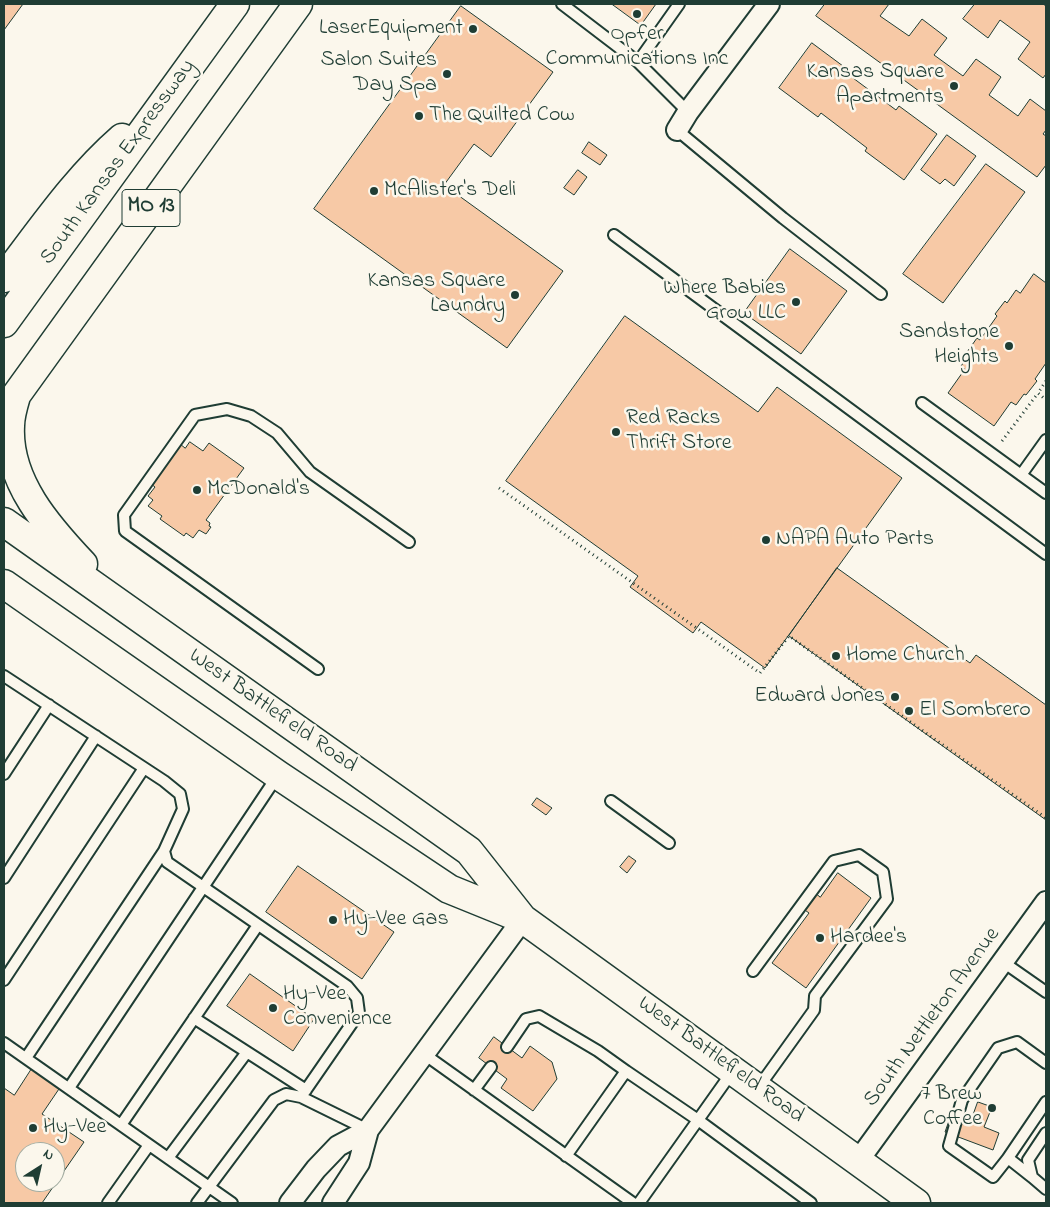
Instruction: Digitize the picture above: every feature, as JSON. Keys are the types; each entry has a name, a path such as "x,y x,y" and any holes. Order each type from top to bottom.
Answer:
{"main road":[{"name":"South Kansas Expressway","path":"4,323 235,4"},
{"name":"MO 13","path":"10,404 298,4"},
{"path":"4,278 64,199 92,167 171,93"},
{"path":"10,404 12,453 23,485 33,503 64,544 84,565 170,640"},
{"name":"West Battlefield Road","path":"4,522 469,851 522,919"},
{"name":"West Battlefield Road","path":"4,584 278,775 450,889 522,919 858,1161 904,1200"},
{"path":"4,593 35,606"}],"street":[{"path":"677,130 688,112 769,4"},
{"name":"South Nettleton Avenue","path":"858,1161 1046,902"},
{"path":"333,1203 359,1163 368,1130 522,919"},
{"path":"290,1203 316,1169 338,1146 368,1130"}],"lane":[{"path":"562,4 638,62 688,112"},
{"path":"638,62 679,4"},
{"path":"677,130 783,218 881,294"},
{"path":"614,235 1046,554"},
{"path":"922,403 1046,493"},
{"path":"318,669 125,531 124,515 195,415 227,409 251,416 278,433 310,472 409,542"},
{"path":"1021,475 1046,440"},
{"path":"4,676 164,780 180,794 183,809 164,851 26,1058"},
{"path":"4,774 49,705"},
{"path":"4,878 96,736"},
{"path":"4,980 144,768"},
{"path":"69,1088 278,775"},
{"path":"611,802 669,843"},
{"path":"164,851 167,862 347,986 357,998 360,1013 303,1094"},
{"path":"753,971 834,861 859,855 883,872 887,899 815,996 814,1010 757,1088"},
{"path":"121,1126 258,925"},
{"path":"1003,962 1046,992"},
{"path":"507,1047 526,1019 540,1016 598,1051 698,1120 811,1203"},
{"path":"194,1018 247,1052 303,1094 368,1130"},
{"path":"1046,1062 1017,1042 998,1048 962,1100 949,1146 993,1177 1046,1102"},
{"path":"4,1043 232,1203"},
{"path":"168,1158 247,1052"},
{"path":"424,1054 632,1203"},
{"path":"474,1090 491,1067"},
{"path":"566,1156 626,1071"},
{"path":"639,1203 733,1071"},
{"path":"198,1203 274,1100 286,1094 303,1094"},
{"path":"1032,1177 1028,1160 1046,1133"},
{"path":"108,1203 149,1145"},
{"path":"1008,1158 1046,1189"}],"path":[{"path":"1001,442 1046,381"},
{"path":"1038,393 1046,400"},
{"path":"500,488 760,673 789,636 1046,818"}],"building":[{"path":"4,4 23,4 4,30"},
{"name":"Opfer Communications Inc","path":"612,4 656,4 641,25"},
{"name":"Kansas Square Apartments","path":"825,4 889,4 880,16 909,36 922,19 947,38 934,55 963,76 976,59 1001,77 989,95 1018,116 1030,99 1046,111 1046,130 1043,134 1046,136 1046,165 1037,177 816,16"},
{"name":"Kansas Square Apartments","path":"975,4 1043,4 1046,6 1046,74 1043,78 1018,59 1030,42 1000,20 988,38 963,19"},
{"path":"461,6 553,72 491,157 474,144 444,185 563,271 507,348 314,209"},
{"name":"Kansas Square Apartments","path":"812,43 851,72 849,75 896,110 899,106 937,134 904,180 865,151 867,148 821,113 818,117 779,88"},
{"name":"Kansas Square Apartments","path":"947,135 976,156 954,186 945,179 940,184 921,170"},
{"path":"589,142 607,155 600,165 582,153"},
{"name":"Kansas Square Apartments","path":"986,164 1025,192 943,303 903,274"},
{"path":"578,170 587,177 574,195 564,188"},
{"name":"Where Babies Grow LLC","path":"790,249 847,291 801,354 744,313"},
{"name":"Sandstone Heights","path":"1034,274 1046,283 1046,363 1035,379 1037,381 1026,395 1024,394 1016,405 1011,402 994,426 948,393 965,369 961,366 970,354 967,352 977,338 980,340 1005,301 1007,303 1016,290 1020,293"},
{"path":"625,316 758,412 777,387 902,478 765,668 701,622 693,633 630,587 638,576 506,481"},
{"path":"190,442 203,451 209,443 244,468 206,520 210,523 209,526 211,527 206,534 199,530 193,538 186,533 184,536 160,519 162,516 148,506 153,500 148,496 155,487 151,484 180,444 185,448"},
{"path":"837,568 970,663 976,655 1046,705 1046,820 789,636"},
{"path":"537,798 552,808 546,815 532,805"},
{"path":"629,856 636,861 627,873 620,867"},
{"path":"298,866 394,932 362,979 266,912"},
{"path":"838,873 871,898 806,988 772,963 809,913 802,908 814,892 820,897"},
{"path":"250,974 314,1019 293,1051 227,1006"},
{"path":"494,1037 522,1058 530,1046 552,1062 557,1079 533,1111 501,1088 507,1079 479,1058"},
{"name":"Hy-Vee","path":"33,1067 61,1086 42,1114 84,1142 65,1170 65,1142 15,1142 15,1192 50,1192 42,1203 4,1203 4,1088 14,1095"},
{"path":"978,1102 992,1107 984,1127 999,1133 993,1150 945,1132 951,1115 970,1122"}],"place":[{"name":"Opfer Communications Inc","path":"637,14"},
{"name":"LaserEquipment","path":"473,29"},
{"name":"Salon Suites Day Spa","path":"447,74"},
{"name":"Kansas Square Apartments","path":"954,86"},
{"name":"The Quilted Cow","path":"419,116"},
{"name":"McAlister's Deli","path":"374,191"},
{"name":"Kansas Square Laundry","path":"515,295"},
{"name":"Where Babies Grow LLC","path":"796,302"},
{"name":"Sandstone Heights","path":"1009,346"},
{"name":"Red Racks Thrift Store","path":"616,432"},
{"name":"McDonald's","path":"197,490"},
{"name":"NAPA Auto Parts","path":"766,540"},
{"name":"Home Church","path":"836,656"},
{"name":"Edward Jones","path":"895,697"},
{"name":"El Sombrero","path":"909,711"},
{"name":"Hy-Vee Gas","path":"333,920"},
{"name":"Hardee's","path":"820,938"},
{"name":"Hy-Vee Convenience","path":"273,1008"},
{"name":"7 Brew Coffee","path":"992,1108"},
{"name":"Hy-Vee","path":"33,1128"}]}
